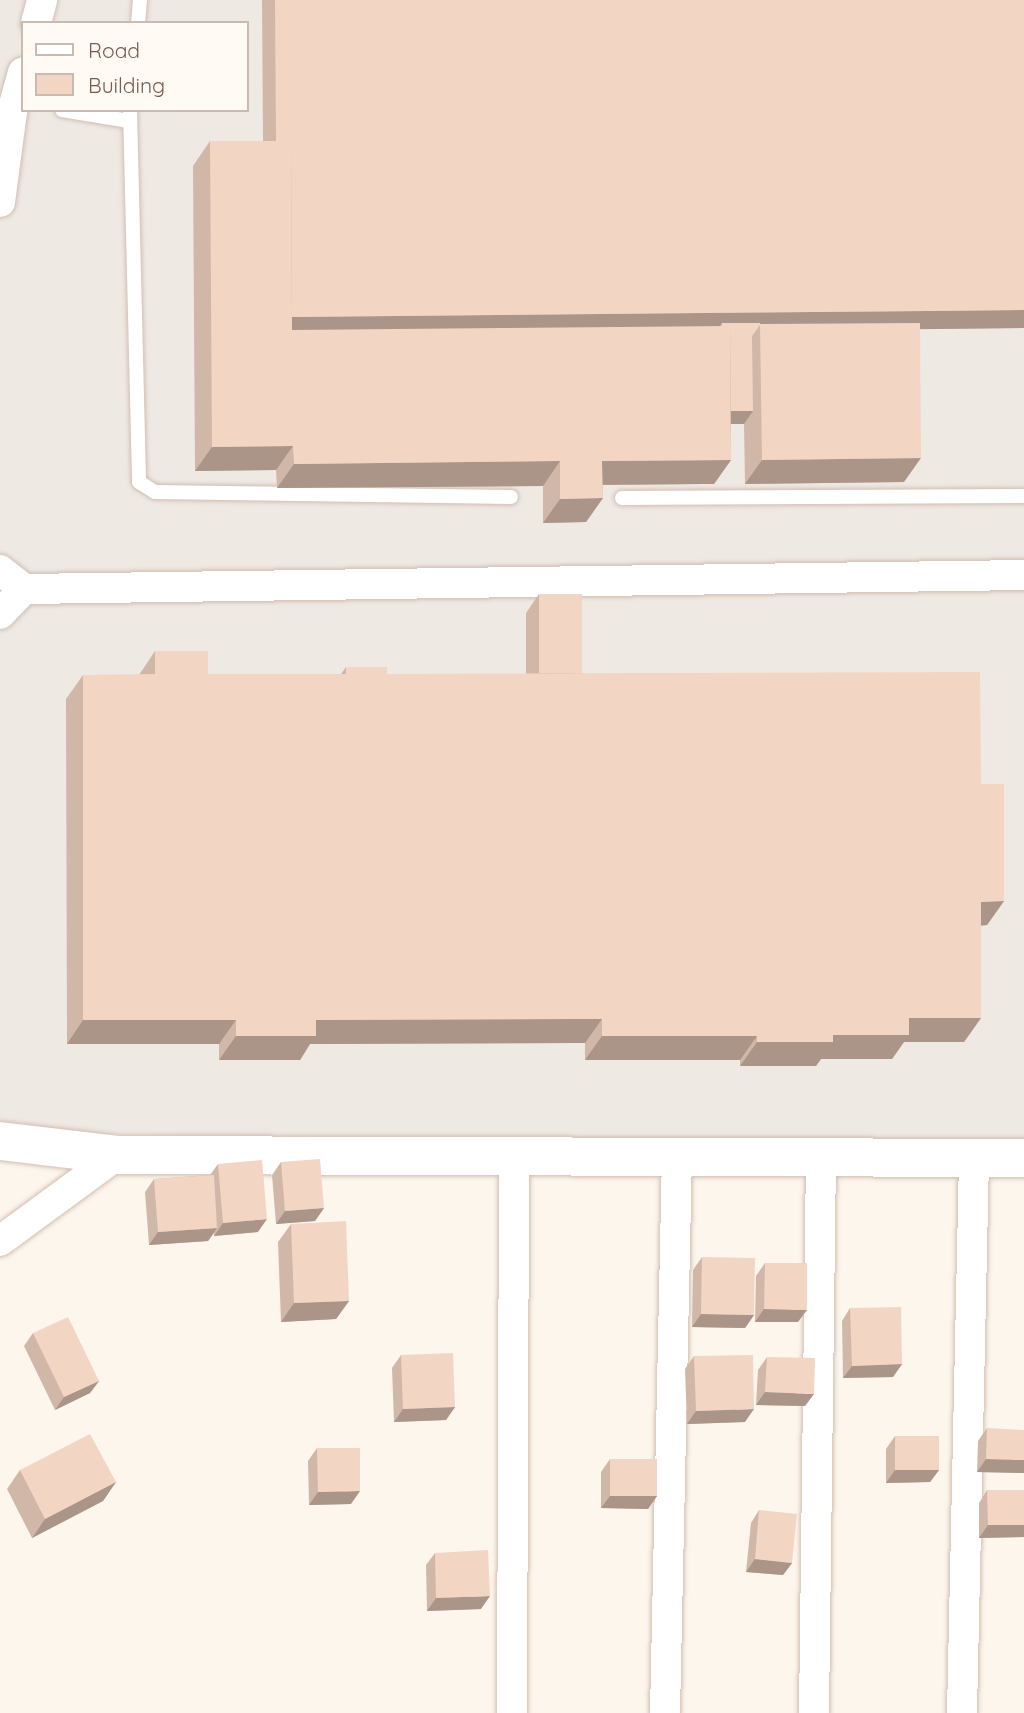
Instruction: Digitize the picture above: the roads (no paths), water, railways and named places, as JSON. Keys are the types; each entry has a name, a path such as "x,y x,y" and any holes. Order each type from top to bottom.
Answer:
{"street":[{"path":"37,21 42,0"},
{"path":"0,202 12,102 21,77"},
{"path":"0,570 24,589 1024,575"},
{"path":"0,614 24,589"},
{"path":"0,1141 117,1155 1024,1158"},
{"path":"0,1241 117,1155"},
{"path":"512,1713 514,1156"},
{"path":"665,1713 677,1156"},
{"path":"814,1713 821,1157"},
{"path":"962,1713 974,1159"}],"lane":[{"path":"138,21 140,0"},
{"path":"85,112 130,116 139,482 155,492 511,497"},
{"path":"622,498 1024,496"}]}
